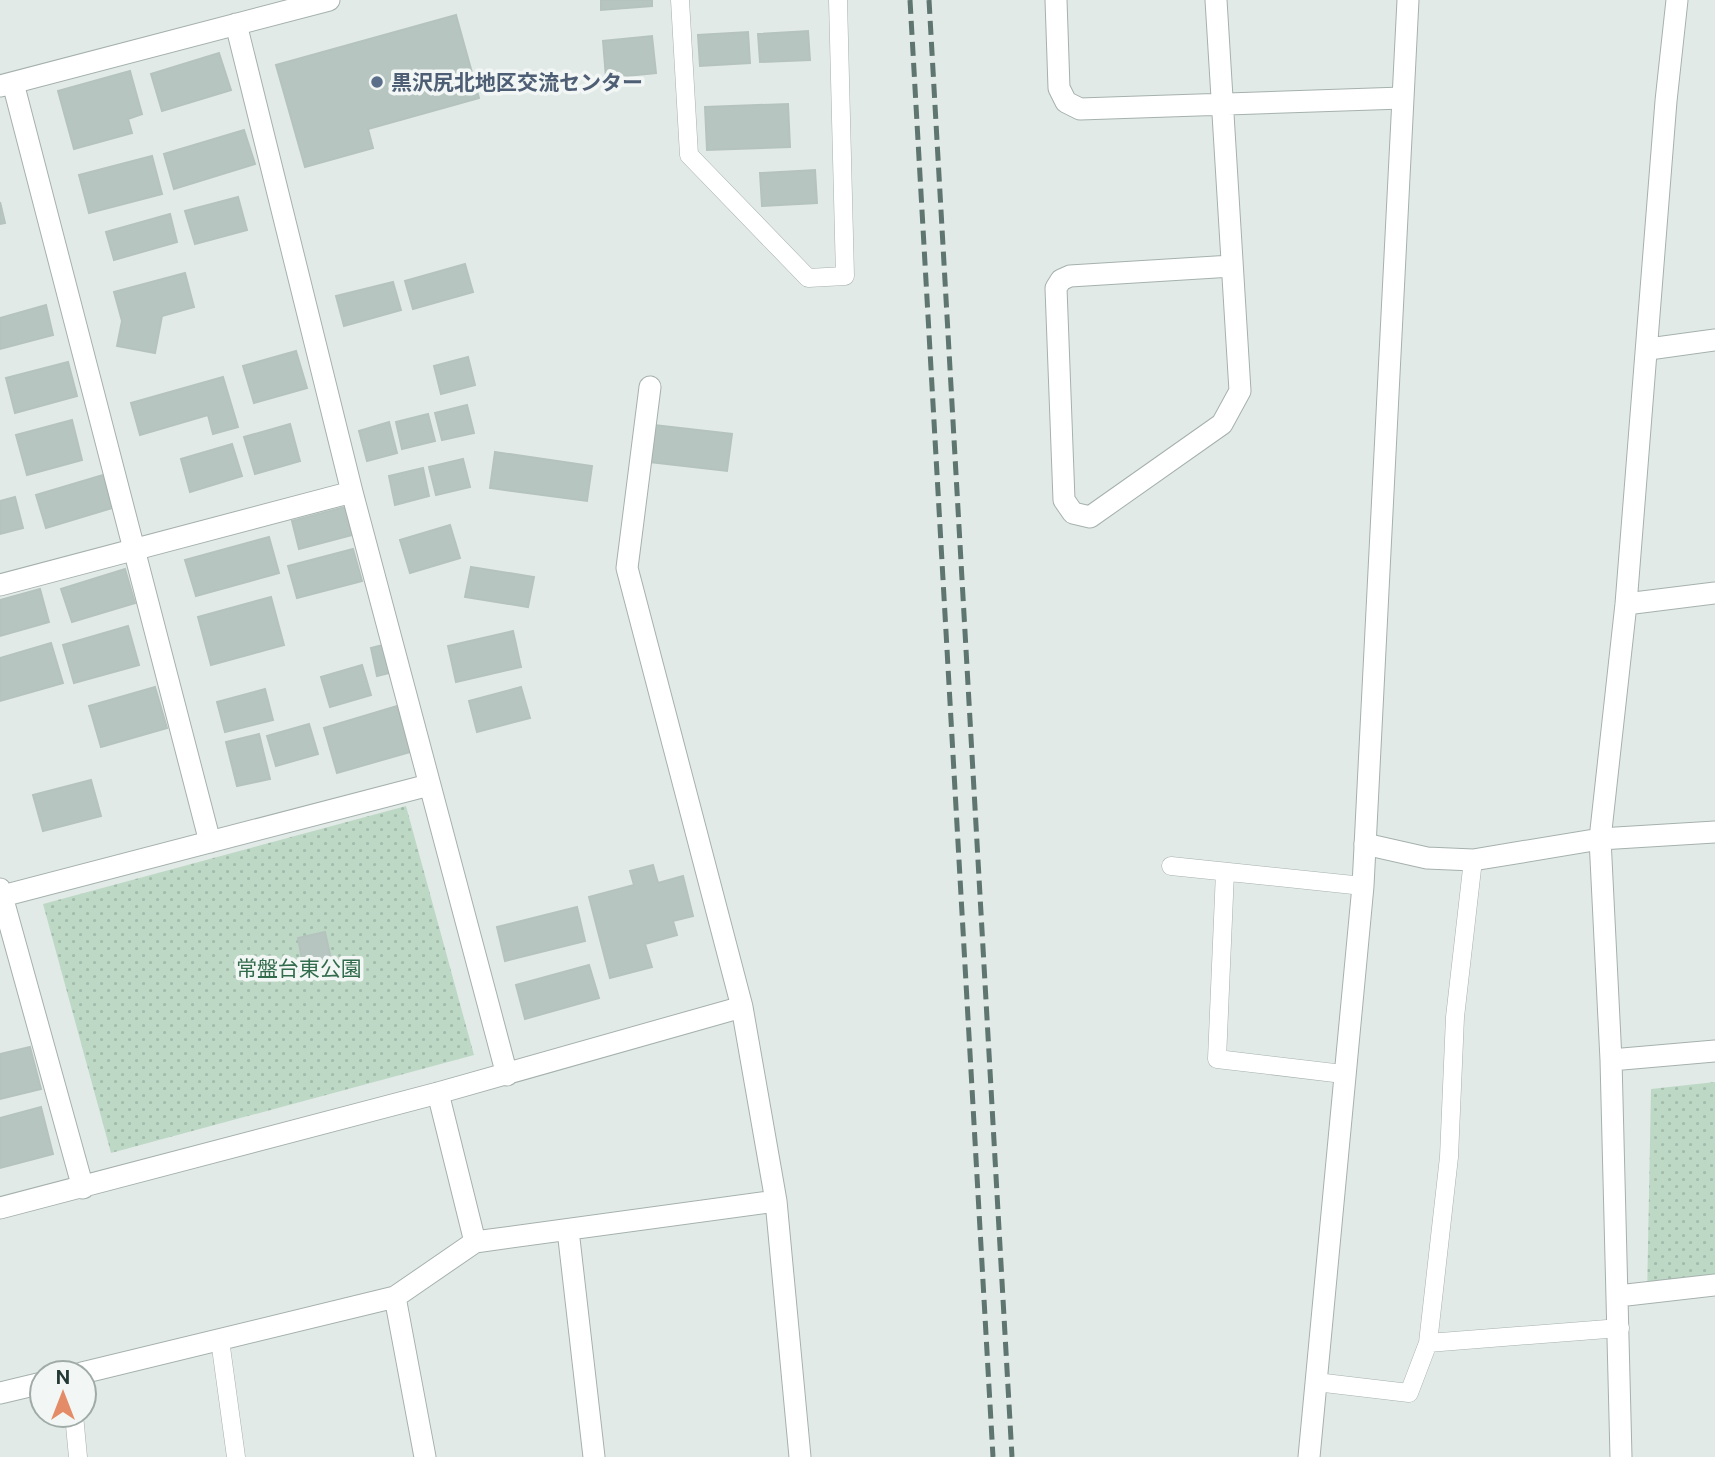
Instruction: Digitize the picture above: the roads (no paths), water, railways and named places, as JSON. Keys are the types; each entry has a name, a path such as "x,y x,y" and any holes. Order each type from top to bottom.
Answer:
{"street":[{"path":"210,842 135,549 6,84 329,0"},
{"path":"1056,0 1059,88 1066,102 1080,109 1402,98"},
{"path":"1216,0 1220,104 1240,391 1235,406 1222,424 1090,517 1073,513 1064,500 1056,288 1061,280 1070,276 1231,266"},
{"path":"1309,1457 1343,1074 1363,886 1408,0"},
{"path":"1620,1457 1620,1328 1600,839 1626,604 1649,349 1666,101 1677,0"},
{"path":"236,24 352,492 507,1074"},
{"path":"1649,349 1715,340"},
{"path":"650,387 627,568 742,1007 776,1202 800,1457"},
{"path":"0,585 352,492"},
{"path":"1626,604 1715,593"},
{"path":"83,1188 1,892 210,842 429,785"},
{"path":"1365,844 1427,858 1473,860 1600,839 1715,832"},
{"path":"0,1208 439,1093 742,1007"},
{"path":"1611,1060 1715,1051"},
{"path":"439,1093 475,1242"},
{"path":"98,1369 395,1297 475,1242 776,1202"},
{"path":"568,1230 594,1457"},
{"path":"1618,1296 1715,1285"},
{"path":"395,1297 425,1457"},
{"path":"0,1393 28,1386"}],"lane":[{"path":"680,0 689,155 808,278 845,276 838,0"},
{"path":"1316,1382 1409,1393 1428,1343 1449,1157 1455,1017 1473,860"},
{"path":"1171,866 1363,886"},
{"path":"1225,872 1217,1059 1343,1074"},
{"path":"1428,1343 1620,1328"},
{"path":"220,1340 236,1457"},
{"path":"75,1429 78,1457"}],"railway":[{"path":"910,0 993,1457"},
{"path":"929,0 1012,1457"}],"place":[{"name":"黒沢尻北地区交流センター","path":"377,82"}],"park label":[{"name":"常盤台東公園","path":"299,968"}]}
